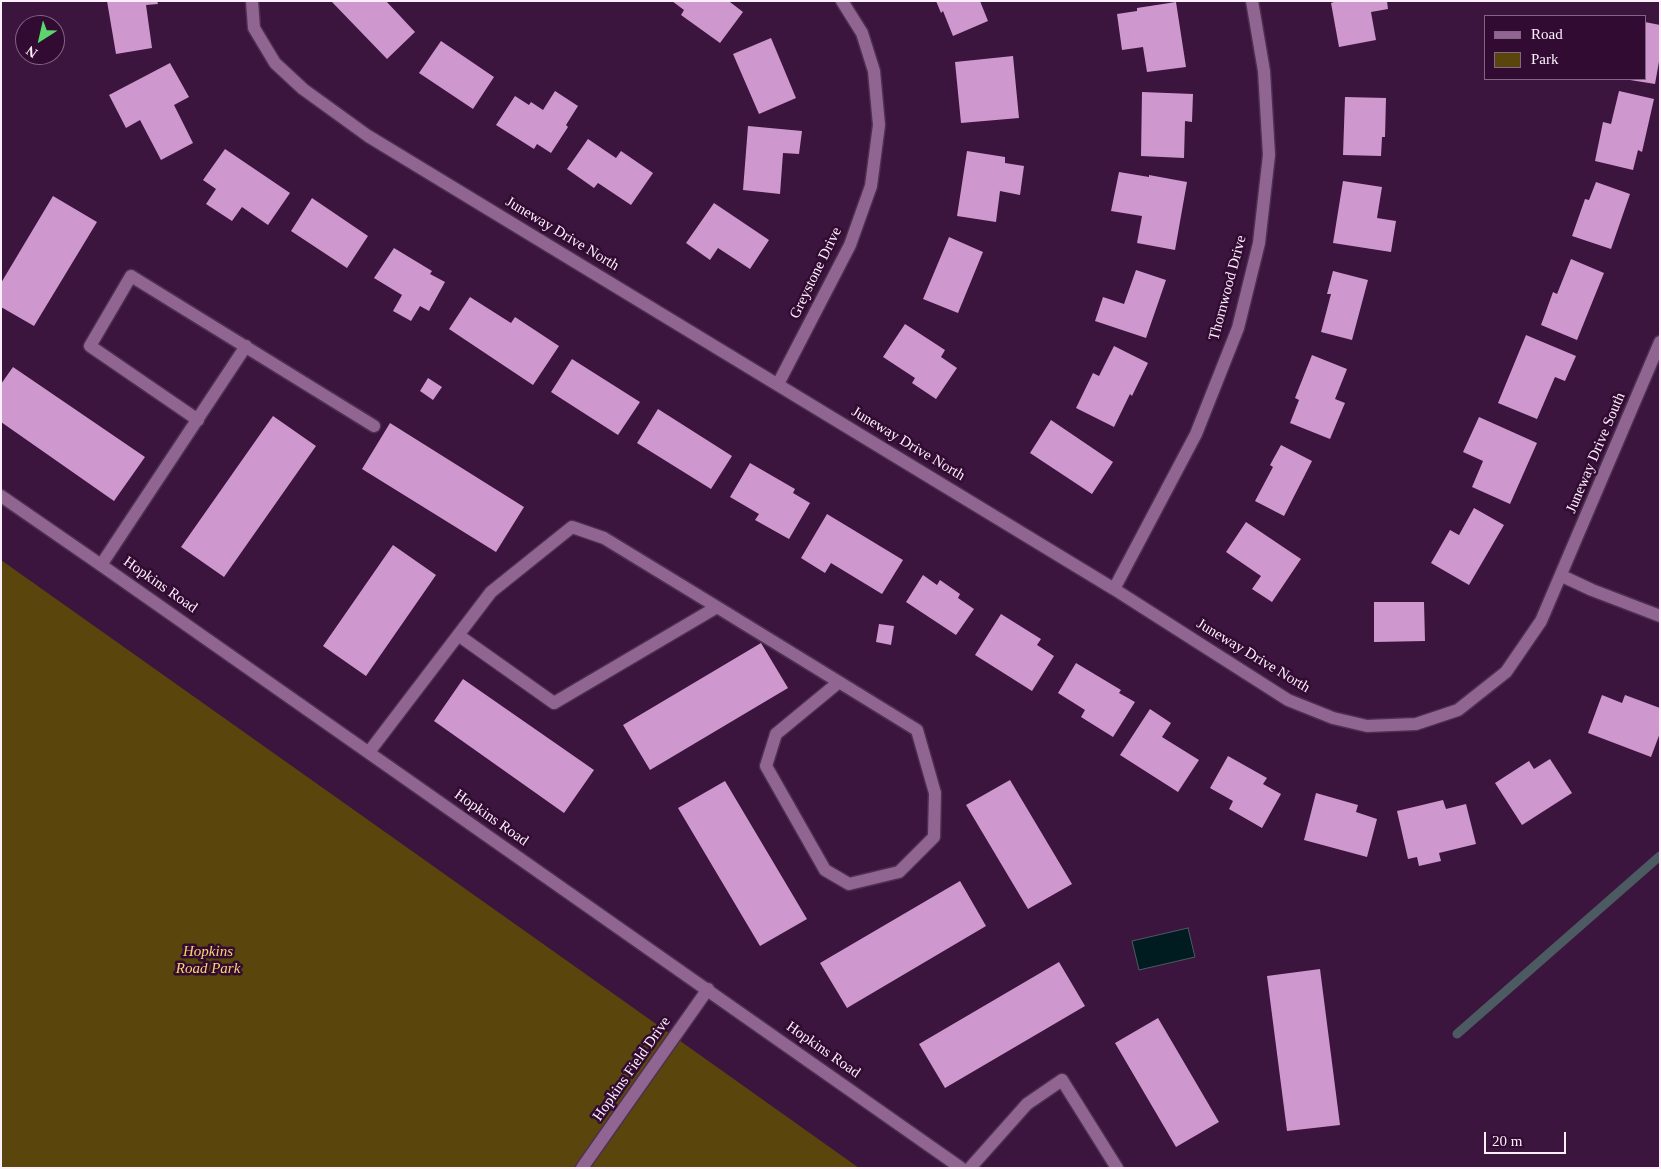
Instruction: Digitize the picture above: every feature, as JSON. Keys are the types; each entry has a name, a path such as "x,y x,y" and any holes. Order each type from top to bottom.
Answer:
{"street":[{"name":"Juneway Drive North","path":"252,1 254,28 275,63 303,89 368,136 1114,589 1288,700 1333,718 1367,726 1416,724 1458,710 1506,672 1541,621 1562,576"},
{"name":"Greystone Drive","path":"778,384 850,245 870,186 879,125 874,71 862,33 842,1"},
{"name":"Thornwood Drive","path":"1114,589 1196,434 1238,328 1259,242 1269,155 1264,71 1252,1"},
{"path":"198,420 90,346 132,276 374,426"},
{"name":"Juneway Drive South","path":"1562,576 1660,342"},
{"path":"102,564 246,346"},
{"name":"Hopkins Road","path":"1,496 102,564 961,1168"},
{"path":"369,752 490,592 572,527 604,538 716,607 839,682 917,730 935,794 934,837 899,872 849,884 825,870 766,766 776,734 839,682"},
{"path":"1562,576 1592,590 1660,616"},
{"path":"458,635 554,704 716,607"},
{"name":"Hopkins Field Drive","path":"582,1168 708,989"},
{"path":"970,1168 1027,1104 1062,1080 1117,1168"}],"green space":[{"name":"Hopkins Road Park","path":"1,560 707,1060 859,1168 1,1168"}],"shaded area":[{"path":"1188,928 1195,957 1139,970 1132,941"}],"building":[{"path":"107,1 157,1 158,4 146,5 152,48 116,54"},
{"path":"333,1 386,1 415,32 387,59"},
{"path":"672,1 731,1 743,12 720,43 681,15 684,10"},
{"path":"936,1 980,1 988,21 953,36 943,11 941,13"},
{"path":"1337,1 1387,1 1388,9 1371,12 1376,40 1339,47 1331,3"},
{"path":"1176,2 1186,67 1147,72 1143,47 1122,50 1117,14 1137,11 1137,8"},
{"path":"1646,22 1660,25 1660,56 1655,84 1630,80 1646,80"},
{"path":"771,38 796,98 759,114 733,54"},
{"path":"441,41 494,77 473,109 419,73"},
{"path":"1013,56 1019,118 961,123 955,62"},
{"path":"170,63 189,97 174,105 193,143 161,160 140,120 126,128 109,95"},
{"path":"555,91 578,106 566,125 568,127 551,153 537,144 534,149 496,125 515,96 529,105 531,102 543,110"},
{"path":"1619,91 1654,99 1642,152 1638,150 1633,170 1595,161 1603,122 1611,124"},
{"path":"1142,92 1193,94 1192,122 1185,121 1184,158 1141,156"},
{"path":"1345,97 1386,98 1385,137 1382,137 1381,156 1343,155"},
{"path":"748,126 802,131 799,154 783,153 780,194 743,190"},
{"path":"588,139 616,158 621,151 653,173 631,205 598,183 594,188 567,169"},
{"path":"225,149 290,193 268,225 242,207 232,221 206,204 216,189 203,180"},
{"path":"967,151 1005,157 1005,163 1024,166 1020,195 1000,191 996,222 957,216"},
{"path":"1119,172 1187,182 1175,250 1137,243 1142,216 1111,211"},
{"path":"1343,181 1382,187 1377,218 1396,221 1391,252 1333,243"},
{"path":"1596,182 1630,194 1611,249 1572,236 1585,199 1589,200"},
{"path":"53,196 97,222 34,326 1,307 1,283"},
{"path":"312,198 368,236 347,268 291,231"},
{"path":"714,203 769,240 750,269 718,248 710,260 686,243"},
{"path":"949,237 983,252 958,313 923,299"},
{"path":"394,248 432,271 430,274 445,282 429,311 420,306 411,321 393,311 402,295 374,278"},
{"path":"1571,259 1604,273 1577,340 1541,325 1553,292 1557,294"},
{"path":"1136,270 1166,280 1146,338 1095,321 1103,297 1124,304"},
{"path":"1333,271 1368,280 1352,340 1321,332 1331,294 1327,294"},
{"path":"470,297 511,323 515,317 559,346 533,385 449,329"},
{"path":"905,324 945,350 941,357 957,368 936,399 912,383 915,378 883,357"},
{"path":"1526,335 1576,356 1565,381 1555,377 1537,419 1498,403"},
{"path":"1114,346 1148,363 1114,427 1076,408 1093,373 1099,376"},
{"path":"1312,355 1347,369 1335,399 1345,403 1330,439 1290,423 1299,400 1295,398"},
{"path":"572,359 640,402 618,435 551,392"},
{"path":"13,367 145,457 114,501 1,422 1,384"},
{"path":"428,378 442,387 433,400 420,391"},
{"path":"658,409 732,456 711,489 637,443"},
{"path":"273,416 316,446 224,577 181,547"},
{"path":"1479,417 1537,443 1510,504 1472,487 1483,461 1463,452"},
{"path":"1051,420 1113,462 1092,494 1030,453"},
{"path":"390,423 524,507 496,552 362,469"},
{"path":"1281,445 1312,461 1284,516 1255,501 1273,467 1270,465"},
{"path":"750,463 795,489 793,493 810,503 789,539 755,520 759,514 730,497"},
{"path":"1474,508 1504,525 1469,585 1431,563 1450,530 1459,535"},
{"path":"827,514 903,560 882,594 831,563 825,573 801,558"},
{"path":"1246,522 1301,559 1272,602 1252,589 1261,576 1226,552"},
{"path":"393,545 436,575 366,676 323,646"},
{"path":"923,575 937,585 940,580 960,594 958,598 974,609 956,635 906,602"},
{"path":"1374,602 1424,602 1425,641 1374,642"},
{"path":"1001,614 1041,639 1037,645 1054,656 1032,691 975,655"},
{"path":"879,624 894,626 891,645 876,642"},
{"path":"761,643 788,688 650,770 623,725"},
{"path":"1076,663 1121,690 1119,693 1135,702 1113,737 1081,717 1085,710 1058,693"},
{"path":"463,679 594,770 564,813 434,721"},
{"path":"1602,695 1622,703 1625,695 1660,708 1660,733 1651,757 1588,733"},
{"path":"1150,709 1171,723 1162,737 1199,760 1178,792 1120,755"},
{"path":"1228,756 1267,778 1263,784 1281,794 1262,828 1229,809 1233,801 1210,788"},
{"path":"1550,759 1572,793 1522,825 1495,783 1529,761 1534,769"},
{"path":"1010,780 1072,884 1028,909 966,805"},
{"path":"725,781 807,919 760,946 678,808"},
{"path":"1316,793 1358,805 1356,812 1377,819 1367,857 1304,840"},
{"path":"1443,800 1446,809 1466,804 1476,844 1439,853 1441,861 1419,866 1417,857 1408,859 1397,811"},
{"path":"960,881 986,926 847,1008 820,963"},
{"path":"1059,962 1085,1006 945,1088 919,1044"},
{"path":"1320,969 1340,1125 1287,1131 1267,976"},
{"path":"1158,1018 1219,1122 1176,1147 1115,1043"}],"waterway":[{"path":"1457,1034 1660,856"}]}
